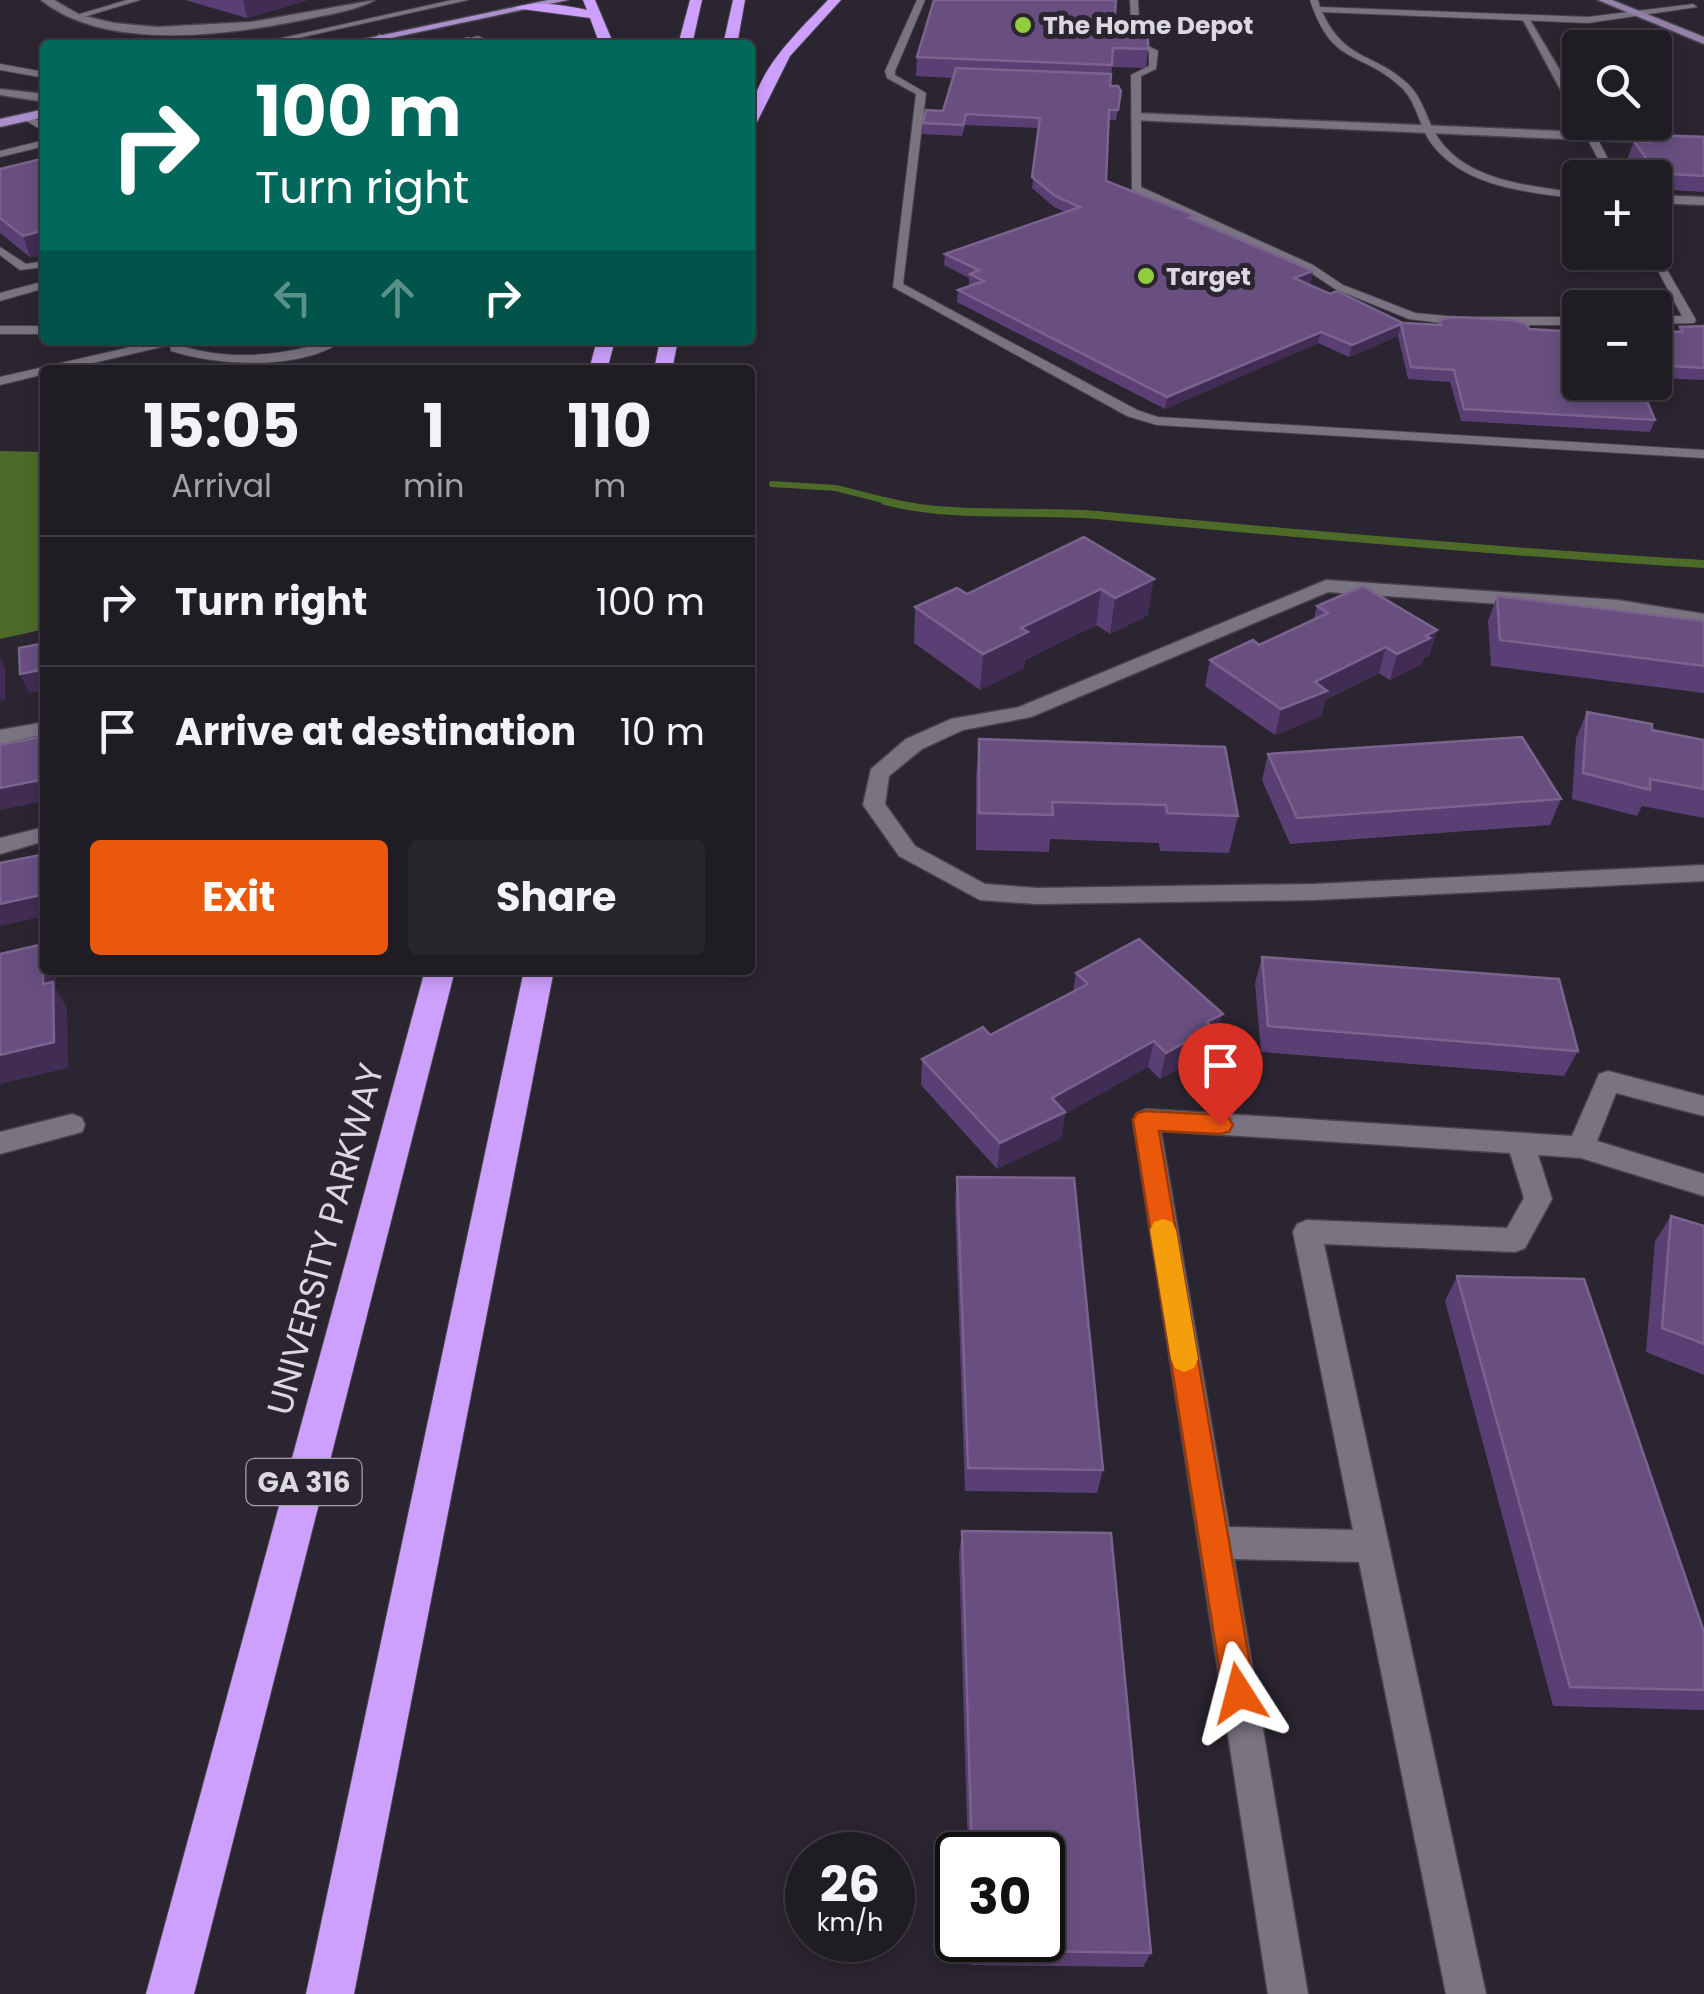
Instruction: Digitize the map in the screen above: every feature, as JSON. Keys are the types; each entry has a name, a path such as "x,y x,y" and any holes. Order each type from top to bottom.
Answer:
{"highway":[{"path":"589,0 604,40"},
{"path":"685,40 696,0"},
{"path":"731,40 739,0"},
{"path":"755,112 784,54 835,0"},
{"path":"517,3 594,15"},
{"name":"UNIVERSITY PARKWAY","path":"170,1994 439,975"},
{"path":"330,1994 539,975"}],"main road":[{"path":"365,40 517,3 564,0"},
{"path":"1603,0 1704,40"},
{"path":"1634,0 1704,30"},
{"path":"0,123 35,116"}],"street":[{"path":"46,0 77,16 128,27 203,29 296,20 370,0"},
{"path":"1527,18 1562,82"},
{"path":"1,91 40,97"},
{"path":"1,91 35,116"},
{"path":"0,108 35,116"},
{"path":"1134,116 1562,135"},
{"path":"1672,140 1704,141"},
{"path":"1672,200 1704,202"},
{"path":"1704,620 1618,606 1326,586 1024,713 958,724 914,744 879,774 874,805 907,851 980,892 1037,896 1314,892 1704,873"},
{"path":"0,738 40,729"},
{"path":"0,846 40,835"},
{"path":"1582,1147 1608,1081 1704,1106"},
{"path":"1288,1994 1146,1120 1582,1147 1704,1185"},
{"path":"0,1143 72,1125"},
{"path":"1466,1994 1307,1232 1515,1240 1538,1199 1520,1143"},
{"path":"1214,1543 1372,1546"}],"lane":[{"path":"77,16 136,0"},
{"path":"279,40 464,0"},
{"path":"920,0 890,71 890,76 921,92 897,285 1132,414 1157,421 1704,454"},
{"path":"1134,0 1136,43 1154,51 1152,68 1136,76 1136,189 1309,267 1362,298 1413,316 1456,321 1562,321"},
{"path":"1562,193 1486,176 1448,159 1429,130 1418,102 1402,82 1350,55 1328,37 1316,5 1588,20 1693,7 1678,0"},
{"path":"379,37 385,40"},
{"path":"0,67 40,74"},
{"path":"0,154 40,144"},
{"path":"0,250 24,268 40,265"},
{"path":"0,267 16,262"},
{"path":"1663,270 1690,320 1672,320"},
{"path":"0,297 40,285"},
{"path":"0,330 40,330"},
{"path":"68,365 156,345"},
{"path":"176,345 175,348 192,355 273,358 320,345"},
{"path":"0,380 40,371"}],"shaded area":[{"path":"0,451 40,452 40,630 0,639"}],"building":[{"name":"The Home Depot","path":"934,0 1116,0 1114,31 1148,32 1148,49 1113,48 1112,65 917,57"},
{"path":"956,68 1111,74 1110,86 1118,86 1121,91 1118,110 1109,110 1106,181 1196,216 1189,218 1313,271 1294,278 1330,294 1337,291 1403,323 1441,325 1439,320 1452,317 1511,320 1527,324 1529,329 1562,331 1562,400 1647,400 1655,420 1464,409 1454,370 1411,367 1401,324 1352,345 1321,332 1167,397 958,290 984,281 970,274 979,270 945,254 1080,207 1055,196 1032,177 1040,118 966,114 963,125 923,123 926,110 943,111"},
{"path":"1672,136 1704,137 1704,176 1672,174 1672,160 1647,160 1634,141 1672,140"},
{"path":"40,159 40,231 23,236 0,218 0,169"},
{"path":"1704,326 1704,368 1672,366 1672,332 1683,332 1680,327"},
{"path":"1084,537 1154,579 1115,598 1101,589 1021,628 1028,632 983,654 915,607 957,588 967,594"},
{"path":"1363,586 1437,630 1426,636 1430,638 1397,654 1386,647 1315,682 1327,691 1281,709 1210,660 1253,640 1259,645 1328,613 1317,606"},
{"path":"1497,596 1704,621 1704,666 1500,640"},
{"path":"40,644 40,670 20,674 19,648"},
{"path":"1587,712 1652,724 1652,730 1704,740 1704,789 1650,779 1650,790 1583,773"},
{"path":"40,737 40,780 0,788 0,745"},
{"path":"1522,737 1561,799 1297,818 1268,754"},
{"path":"979,739 1225,747 1238,816 1167,813 1166,805 1052,802 1053,815 979,813"},
{"path":"40,855 40,895 0,904 0,863"},
{"path":"1139,939 1223,1014 1207,1022 1212,1027 1166,1053 1154,1041 1052,1098 1065,1112 1000,1143 922,1059 983,1027 990,1035 1088,984 1076,973"},
{"path":"40,945 43,984 53,982 54,1042 0,1055 0,954"},
{"path":"1262,957 1559,979 1578,1051 1268,1026"},
{"path":"957,1177 1074,1178 1103,1470 968,1468"},
{"path":"1671,1216 1704,1226 1704,1344 1662,1328"},
{"path":"1457,1276 1584,1279 1704,1632 1704,1690 1570,1687"},
{"path":"962,1531 1111,1533 1151,1953 1065,1952 1065,1832 971,1832"}],"waterway":[{"path":"772,484 836,488 895,503"},
{"path":"885,501 937,510 1070,513 1704,564"}],"slow traffic":[{"path":"1163,1230 1184,1359"}],"place":[{"name":"The Home Depot","path":"1023,25"},
{"name":"Target","path":"1146,276"}],"route":[{"path":"1220,1125 1146,1120 1239,1693"}]}
